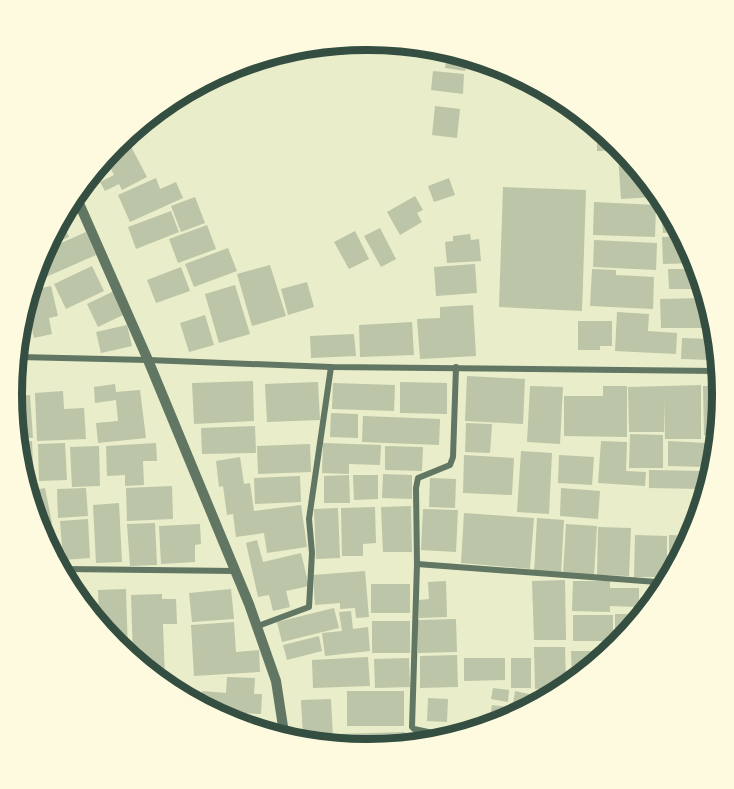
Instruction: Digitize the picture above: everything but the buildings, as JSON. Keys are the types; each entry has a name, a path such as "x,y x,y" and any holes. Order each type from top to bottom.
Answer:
{"street":[{"path":"80,205 148,360 258,626 276,681 283,728"},
{"path":"24,357 331,367 711,371"},
{"path":"258,626 309,607 312,553 309,519 331,367"},
{"path":"431,733 412,727 417,564 416,488 418,478 450,465 453,457 456,367"},
{"path":"417,564 656,582"},
{"path":"70,569 236,571"}]}
